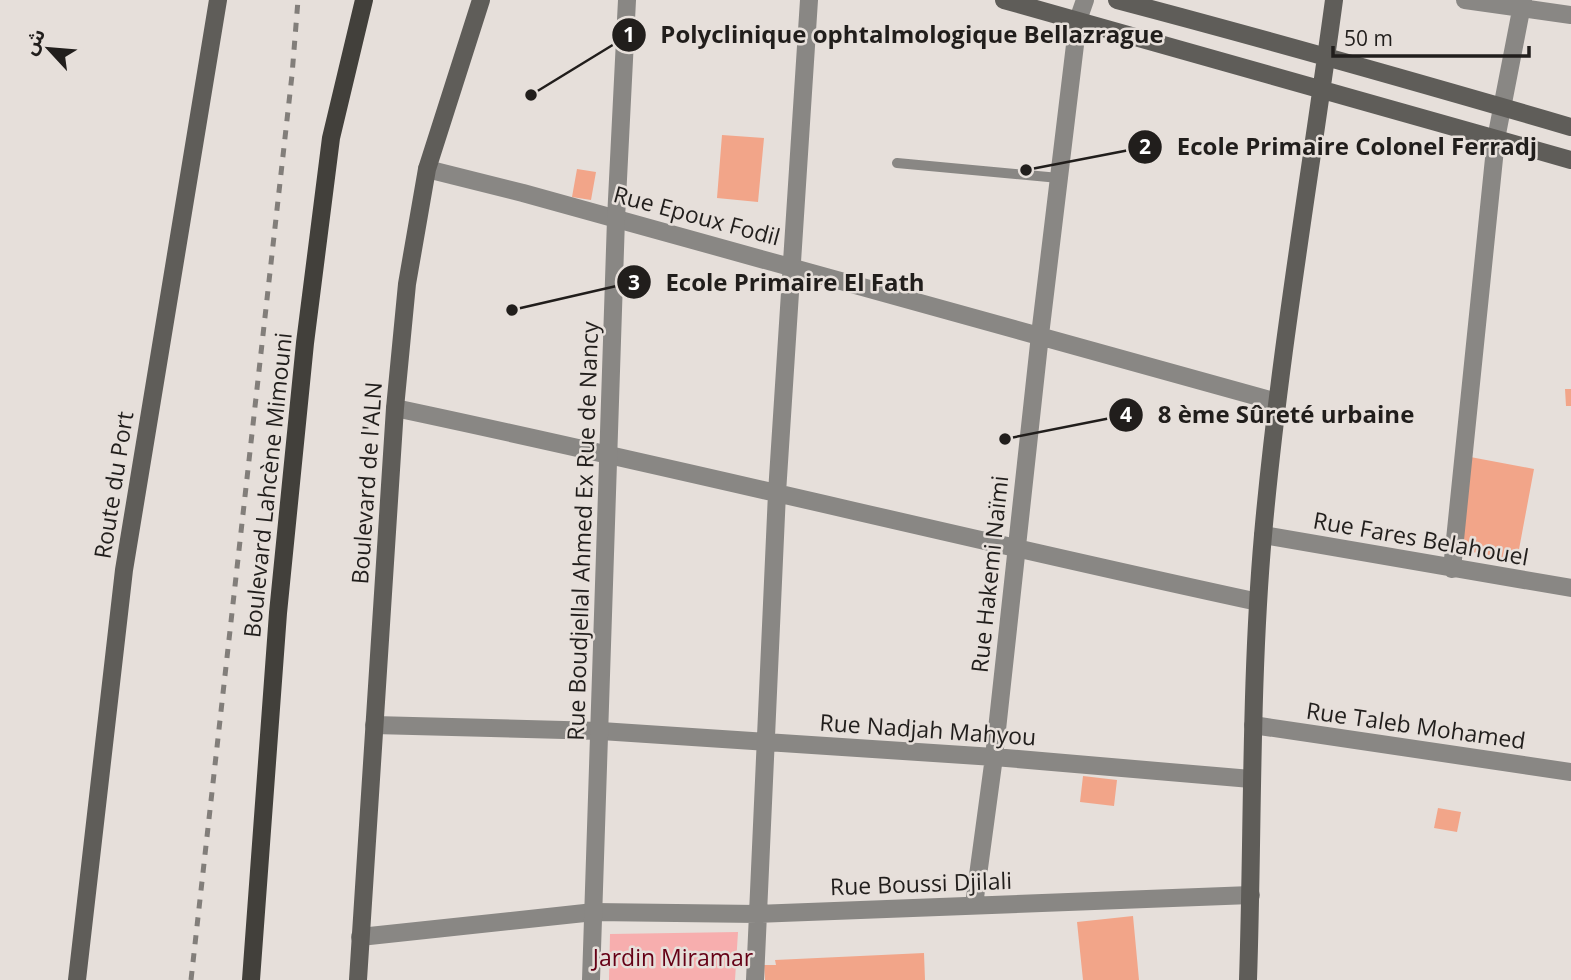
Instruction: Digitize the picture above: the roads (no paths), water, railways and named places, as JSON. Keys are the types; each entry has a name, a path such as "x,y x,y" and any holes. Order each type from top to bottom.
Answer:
{"main road":[{"name":"Route du Port","path":"77,980 124,570 218,0"},
{"name":"Boulevard Lahcène Mimouni","path":"251,980 278,613 304,343 331,138 364,0"},
{"name":"Boulevard de l'ALN","path":"358,980 395,408 407,284 427,169 481,0"},
{"path":"1004,0 1571,160"},
{"path":"1117,0 1261,38 1326,59 1571,127"},
{"path":"1248,980 1251,779 1263,535 1277,402 1335,0"}],"street":[{"name":"Rue Boudjellal Ahmed Ex Rue de Nancy","path":"591,980 616,219 627,0"},
{"path":"755,980 777,493 809,0"},
{"name":"Rue Hakemi Naïmi","path":"974,905 994,757 1078,20 1085,0"},
{"path":"1465,0 1523,4 1571,15"},
{"path":"1452,569 1496,139 1523,4"},
{"name":"Rue Epoux Fodil","path":"427,169 1277,402"},
{"path":"395,408 608,453 1258,602"},
{"name":"Rue Fares Belahouel","path":"1263,535 1571,588"},
{"name":"Rue Taleb Mohamed","path":"1253,725 1571,772"},
{"name":"Rue Nadjah Mahyou","path":"374,726 601,731 994,757 1251,779"},
{"name":"Rue Boussi Djilali","path":"360,937 594,912 758,914 1251,895"}],"lane":[{"path":"897,163 1059,178"}],"railway":[{"path":"191,980 292,75 298,0"}],"place":[{"name":"Polyclinique ophtalmologique Bellazrague","path":"531,95"},
{"name":"Ecole Primaire Colonel Ferradj","path":"1026,170"},
{"name":"Ecole Primaire El Fath","path":"512,310"},
{"name":"8 ème Sûreté urbaine","path":"1005,439"}],"park label":[{"name":"Jardin Miramar","path":"673,957"}]}
